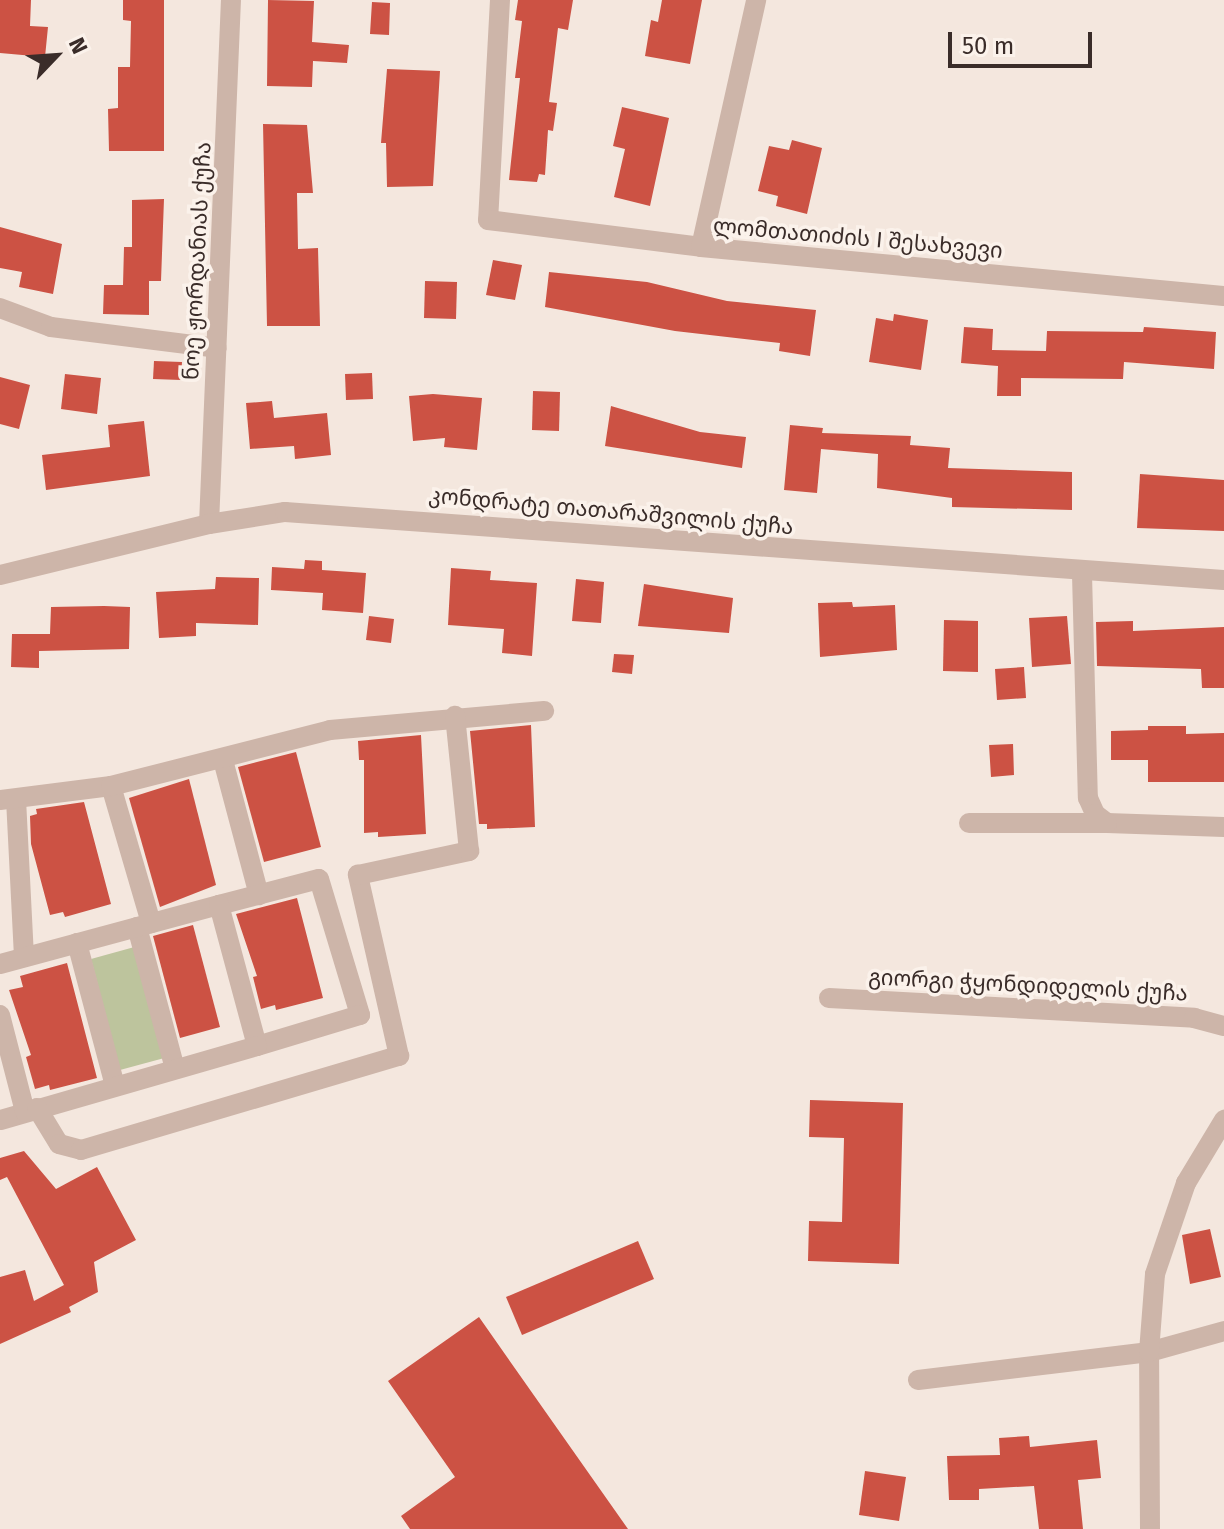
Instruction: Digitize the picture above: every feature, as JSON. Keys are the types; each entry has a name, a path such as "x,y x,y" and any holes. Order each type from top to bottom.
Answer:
{"street":[{"name":"ნოე ჟორდანიას ქუჩა","path":"209,524 231,0"},
{"name":"ლომთათიძის I შესახვევი","path":"500,0 488,220 701,247 1224,296"},
{"path":"701,247 756,0"},
{"path":"0,308 51,327 217,348"},
{"name":"კონდრატე თათარაშვილის ქუჩა","path":"0,575 209,524 285,512 354,514 1082,574 1224,580"},
{"path":"1082,574 1088,798 1095,814 1107,823"},
{"path":"24,957 8,800 111,786 223,760 330,730 455,716 544,711"},
{"path":"0,1015 31,1110 59,1144 81,1150 399,1056 358,875 469,851 455,716"},
{"path":"223,760 259,895"},
{"path":"111,786 175,1069"},
{"path":"969,823 1224,827"},
{"path":"0,964 319,879 360,1015 0,1120"},
{"path":"219,905 257,1046"},
{"path":"77,943 115,1086"},
{"name":"გიორგი ჭყონდიდელის ქუჩა","path":"829,998 1194,1018 1224,1026"},
{"path":"1150,1529 1149,1352 1155,1274 1186,1183 1224,1120"},
{"path":"918,1380 1149,1352 1224,1331"}],"green space":[{"path":"138,946 168,1057 120,1070 91,959"}],"building":[{"path":"0,0 31,0 30,26 48,27 45,57 0,53"},
{"path":"123,0 164,0 164,151 109,151 108,109 118,108 118,67 130,67 131,21 123,20"},
{"path":"268,0 314,1 312,42 349,45 347,63 313,61 312,87 267,86"},
{"path":"518,0 573,0 568,30 558,28 549,102 557,103 553,131 548,130 545,175 539,174 537,182 509,180 520,78 515,78 522,21 515,20"},
{"path":"662,0 702,0 690,64 645,56 651,20 658,22"},
{"path":"372,2 390,3 389,35 370,34"},
{"path":"387,69 440,71 433,186 387,187 386,143 381,143"},
{"path":"622,107 669,118 650,206 614,197 625,149 613,146"},
{"path":"263,124 307,125 313,193 297,193 298,249 318,248 320,326 267,326"},
{"path":"792,140 822,148 807,214 776,206 778,196 758,191 769,146 789,150"},
{"path":"164,199 161,281 149,281 149,315 103,314 104,285 123,285 124,247 132,247 132,200"},
{"path":"0,227 62,244 53,294 19,287 22,272 0,268"},
{"path":"493,260 522,265 515,300 486,295"},
{"path":"549,272 647,282 727,301 816,310 810,356 779,351 780,343 675,331 545,307"},
{"path":"425,281 457,282 456,319 424,318"},
{"path":"894,314 928,320 921,370 869,362 876,318 893,321"},
{"path":"964,327 993,329 992,350 1046,351 1047,331 1143,332 1144,327 1216,332 1214,369 1124,362 1123,379 1021,378 1021,396 997,396 998,366 961,363"},
{"path":"154,361 182,362 181,380 153,379"},
{"path":"372,373 373,399 346,400 345,374"},
{"path":"65,374 101,378 97,414 61,409"},
{"path":"0,377 30,385 19,429 0,424"},
{"path":"533,391 560,392 559,431 532,430"},
{"path":"433,394 482,398 477,450 444,447 445,438 413,441 409,396"},
{"path":"272,401 274,418 327,413 331,455 295,459 294,446 250,449 246,403"},
{"path":"611,406 700,432 746,437 742,468 605,446"},
{"path":"144,421 150,476 46,490 42,455 110,447 108,425"},
{"path":"790,425 823,428 822,433 911,436 910,445 950,448 948,468 1072,472 1072,510 952,507 952,498 877,488 878,454 821,449 817,493 784,490"},
{"path":"1140,474 1224,480 1224,531 1137,528"},
{"path":"305,560 322,561 322,570 366,573 363,613 322,610 323,593 271,590 272,567 304,569"},
{"path":"451,568 491,571 490,580 537,583 532,656 502,653 504,629 448,625"},
{"path":"216,577 259,578 258,625 196,623 196,636 159,638 156,592 215,589"},
{"path":"576,579 604,582 601,623 572,621"},
{"path":"644,584 733,598 729,633 638,626"},
{"path":"852,602 853,607 895,605 897,650 820,657 818,603"},
{"path":"51,607 130,607 129,649 39,651 39,668 11,667 12,634 50,634"},
{"path":"369,616 394,619 391,643 366,640"},
{"path":"1067,616 1071,664 1032,667 1029,618"},
{"path":"944,620 978,621 978,672 943,671"},
{"path":"1133,621 1133,631 1224,627 1224,688 1202,688 1201,669 1097,666 1096,622"},
{"path":"614,654 634,655 632,674 612,672"},
{"path":"1024,667 1026,698 997,700 995,669"},
{"path":"531,725 535,827 487,829 487,824 479,824 470,731"},
{"path":"1148,726 1186,726 1186,734 1224,733 1224,782 1148,782 1148,760 1111,760 1111,731 1148,730"},
{"path":"421,735 426,834 378,837 378,832 364,833 364,760 359,760 358,741"},
{"path":"1013,744 1014,775 991,777 989,745"},
{"path":"296,752 321,847 264,862 238,767"},
{"path":"189,779 216,885 160,907 129,798"},
{"path":"84,802 111,904 65,917 63,912 50,915 31,844 30,816 37,814 36,809"},
{"path":"297,898 323,998 276,1010 275,1005 261,1009 253,977 257,976 236,914"},
{"path":"193,925 220,1027 180,1038 153,936"},
{"path":"67,963 97,1078 50,1090 49,1085 35,1089 26,1057 31,1055 9,990 23,987 20,976"},
{"path":"810,1100 903,1103 899,1264 808,1261 809,1221 842,1222 844,1138 809,1137"},
{"path":"24,1151 56,1189 97,1167 136,1240 94,1262 98,1292 69,1307 71,1312 0,1344 0,1277 25,1270 34,1301 64,1285 7,1177 0,1180 0,1158"},
{"path":"1210,1229 1221,1277 1190,1284 1182,1235"},
{"path":"638,1241 654,1279 522,1335 506,1297"},
{"path":"479,1317 628,1529 410,1529 401,1516 455,1477 388,1381"},
{"path":"1029,1436 1030,1447 1097,1440 1101,1478 1078,1480 1083,1529 1039,1529 1034,1486 979,1489 979,1500 949,1500 947,1456 1000,1455 999,1438"},
{"path":"865,1471 906,1477 899,1521 859,1515"}]}
